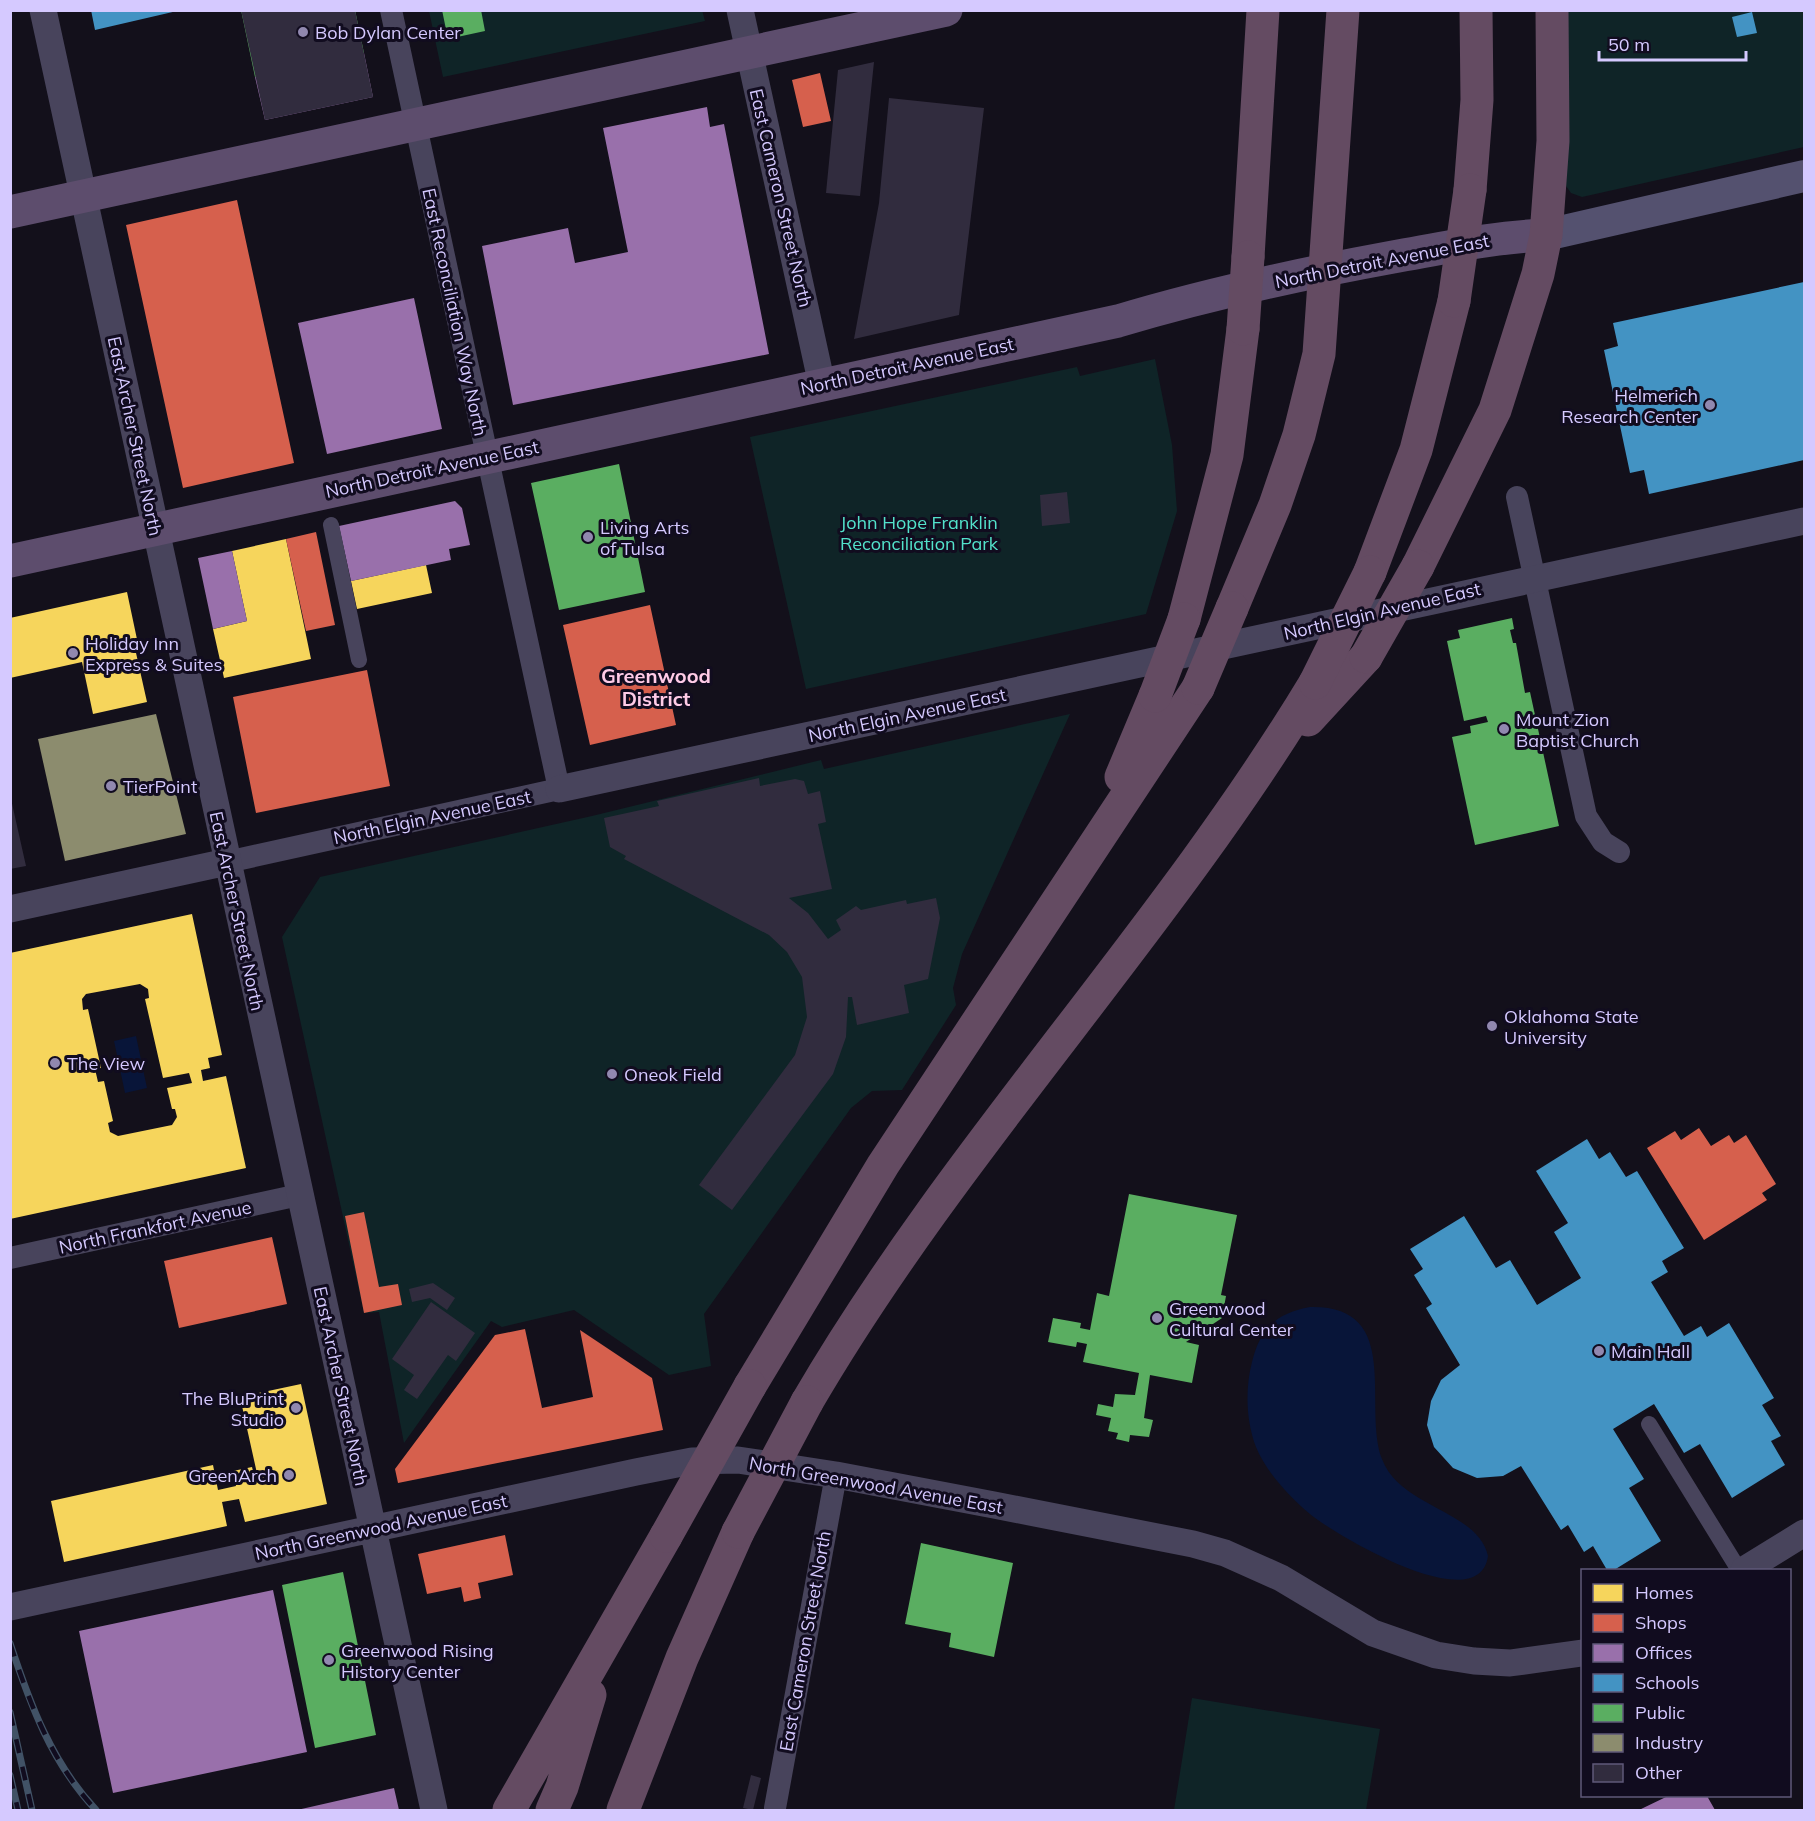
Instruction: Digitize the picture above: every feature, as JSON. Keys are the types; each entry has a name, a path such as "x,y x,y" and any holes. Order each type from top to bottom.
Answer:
{"highway":[{"path":"999,989 1073,868 1106,808 1155,696 1184,619 1227,455 1243,329 1263,10"},
{"path":"516,1798 750,1386 882,1165 1198,688 1275,505 1308,405 1319,354 1327,269 1343,10"},
{"path":"1259,775 1315,683 1370,572 1416,450 1454,301 1470,190 1477,100 1476,10"},
{"path":"623,1810 682,1658 738,1532 807,1402 869,1300 933,1209 1259,775 1366,657 1418,566 1495,410 1528,310 1546,236 1553,141 1552,10"},
{"path":"552,1810 562,1787 607,1640"}],"main road":[{"path":"10,212 946,10"},
{"name":"North Detroit Avenue East","path":"10,561 1118,321 1185,301 1327,269 1509,236 1546,236 1804,176"}],"street":[{"name":"East Archer Street North","path":"43,10 434,1810"},
{"name":"East Reconciliation Way North","path":"391,10 559,789"},
{"name":"East Cameron Street North","path":"740,10 822,385"},
{"path":"1517,497 1586,816 1603,842 1620,852"},
{"name":"North Elgin Avenue East","path":"10,909 1126,668 1421,600 1804,520"},
{"path":"331,525 359,660"},
{"name":"North Frankfort Avenue","path":"10,1258 299,1195"},
{"path":"1648,1424 1738,1569"},
{"name":"North Greenwood Avenue East","path":"10,1607 692,1461 738,1461 836,1475 1210,1549 1274,1574 1373,1633 1436,1654 1474,1661 1510,1663 1581,1653"},
{"name":"East Cameron Street North","path":"775,1808 836,1475"},
{"path":"1746,1569 1804,1533"}],"green space":[{"path":"702,10 705,21 443,77 429,11"},
{"path":"1562,11 1804,11 1804,147 1582,197 1571,193 1566,186"},
{"name":"John Hope Franklin Reconciliation Park","path":"1155,359 1172,445 1177,511 1146,614 806,689 750,437 1077,367 1080,376"},
{"name":"Oneok Field","path":"1070,714 962,954 953,988 956,1005 902,1090 872,1091 851,1108 704,1314 711,1366 669,1375 574,1310 502,1327 491,1321 404,1443 379,1312 364,1313 282,937 320,877 592,816 821,760 824,769"},
{"path":"1192,1698 1380,1729 1366,1810 1174,1810"}],"water":[{"path":"136,1036 147,1088 125,1093 114,1041"},
{"path":"1310,1307 1339,1311 1358,1322 1369,1340 1374,1362 1377,1437 1382,1459 1391,1475 1405,1488 1470,1528 1481,1541 1488,1556 1479,1574 1460,1580 1434,1577 1374,1553 1310,1514 1287,1492 1266,1466 1256,1447 1248,1416 1250,1372 1255,1350 1271,1324 1288,1313"}],"building: Homes":[{"path":"286,539 311,659 224,678 213,629 247,621 232,551"},
{"path":"426,565 432,593 357,609 351,581"},
{"name":"Holiday Inn Express & Suites","path":"127,592 138,644 134,644 147,702 93,714 82,662 10,678 10,618"},
{"name":"The View","path":"192,914 222,1055 208,1058 210,1068 201,1070 203,1081 226,1076 246,1168 10,1219 10,953","holes":["140,984 148,989 149,998 145,999 163,1078 189,1073 192,1083 167,1088 172,1109 175,1109 177,1117 172,1125 118,1136 110,1132 108,1123 113,1121 104,1081 98,1082 95,1069 101,1068 88,1009 83,1010 82,999 86,994"]},
{"name":"GreenArch","path":"301,1384 327,1504 245,1522 239,1499 222,1502 227,1526 64,1562 51,1501 213,1465 218,1490 236,1486 233,1471 252,1467 255,1479 258,1478 240,1397"}],"building: Shops":[{"path":"820,73 831,121 803,127 792,80"},
{"path":"237,200 294,463 183,488 126,225"},
{"path":"316,532 335,625 306,631 286,539"},
{"path":"650,605 676,725 590,745 563,625"},
{"path":"367,670 390,786 256,813 233,697"},
{"path":"1699,1128 1711,1146 1729,1135 1734,1143 1746,1135 1776,1184 1762,1193 1767,1200 1704,1240 1647,1148 1675,1131 1681,1140"},
{"path":"364,1212 379,1287 398,1284 402,1305 364,1313 345,1216"},
{"path":"272,1237 287,1304 179,1328 164,1261"},
{"path":"525,1329 542,1408 593,1397 580,1330 652,1378 663,1430 398,1483 395,1469 495,1335"},
{"path":"505,1535 513,1575 478,1583 481,1598 464,1602 461,1587 427,1594 418,1554"}],"building: Offices":[{"path":"364,53 373,97 265,120 255,77"},
{"path":"707,107 710,127 724,124 769,354 513,405 482,246 568,228 575,263 628,252 603,128"},
{"path":"414,298 442,429 327,454 298,323"},
{"path":"455,501 462,508 470,545 449,549 451,560 351,581 339,526"},
{"path":"232,551 247,621 213,629 198,558"},
{"path":"273,1590 307,1752 113,1793 79,1631"},
{"path":"394,1788 399,1810 297,1810"},
{"path":"1666,1797 1708,1797 1715,1810 1639,1810"}],"building: Schools":[{"path":"91,10 177,10 177,11 95,30"},
{"path":"1752,12 1757,33 1737,37 1732,17"},
{"name":"Helmerich Research Center","path":"1804,282 1804,460 1649,494 1644,470 1630,473 1604,350 1618,346 1613,323"},
{"name":"Main Hall","path":"1587,1139 1599,1159 1610,1152 1626,1177 1637,1171 1684,1248 1662,1261 1668,1272 1651,1282 1684,1336 1701,1326 1707,1337 1729,1323 1774,1398 1762,1405 1781,1436 1771,1441 1785,1465 1732,1498 1700,1444 1684,1453 1654,1404 1613,1429 1644,1479 1629,1488 1661,1541 1616,1569 1606,1569 1593,1546 1584,1552 1568,1525 1561,1530 1521,1466 1503,1476 1477,1478 1453,1468 1434,1447 1427,1425 1431,1401 1441,1380 1460,1365 1426,1308 1432,1304 1414,1275 1423,1269 1410,1249 1464,1216 1496,1268 1510,1260 1537,1305 1581,1278 1554,1232 1568,1223 1536,1171"}],"building: Public":[{"name":"Bob Dylan Center","path":"241,10 355,10 364,53 255,77"},
{"path":"442,10 481,10 485,31 448,39"},
{"name":"Living Arts of Tulsa","path":"619,464 645,592 559,610 531,483"},
{"name":"Mount Zion Baptist Church","path":"1512,618 1514,629 1510,630 1513,643 1516,643 1525,693 1530,692 1559,826 1475,845 1452,737 1471,733 1470,726 1488,722 1486,716 1464,721 1447,641 1460,638 1458,630"},
{"name":"Greenwood Cultural Center","path":"1129,1194 1237,1215 1221,1295 1226,1296 1222,1318 1186,1342 1199,1345 1192,1383 1150,1375 1144,1418 1153,1420 1149,1437 1130,1435 1129,1442 1116,1439 1118,1433 1108,1431 1111,1418 1096,1415 1098,1404 1113,1407 1115,1394 1135,1395 1139,1373 1083,1362 1087,1344 1077,1342 1076,1347 1048,1342 1053,1318 1081,1323 1080,1328 1090,1330 1097,1293 1109,1296"},
{"path":"921,1543 1013,1563 994,1657 949,1647 951,1633 905,1624"},
{"name":"Greenwood Rising History Center","path":"343,1572 376,1735 315,1748 282,1585"}],"building: Industry":[{"name":"TierPoint","path":"156,714 186,834 65,861 38,739"}],"building: Other":[{"path":"241,10 355,10 373,97 265,120"},
{"path":"874,62 860,196 826,193 838,70"},
{"path":"889,98 984,108 959,315 854,339 879,203"},
{"path":"1067,492 1070,523 1042,526 1040,495"},
{"path":"759,778 760,786 795,779 804,781 808,794 820,791 826,822 818,824 832,889 789,898 808,913 828,939 841,930 836,920 856,906 861,910 906,900 907,904 936,898 940,918 928,979 904,985 909,1013 857,1025 852,997 848,997 846,1037 833,1074 732,1210 699,1185 795,1055 807,1017 802,977 787,952 769,935 624,859 626,856 610,847 604,818 659,806 657,801"},
{"path":"10,800 26,866 10,869"},
{"path":"433,1283 455,1298 447,1310 430,1298 412,1302 409,1289"},
{"path":"431,1302 475,1333 456,1361 448,1355 417,1399 404,1390 414,1375 392,1359"},
{"path":"751,1775 761,1778 753,1810 743,1808"}],"railway":[{"path":"10,1643 34,1710 54,1752 80,1792 96,1810"},
{"path":"10,1712 32,1810"},
{"path":"10,1775 18,1810"}],"place":[{"name":"Bob Dylan Center","path":"303,32"},
{"name":"Helmerich Research Center","path":"1710,405"},
{"name":"Living Arts of Tulsa","path":"588,537"},
{"name":"Holiday Inn Express & Suites","path":"73,653"},
{"name":"Mount Zion Baptist Church","path":"1504,729"},
{"name":"TierPoint","path":"111,786"},
{"name":"Oklahoma State University","path":"1492,1026"},
{"name":"The View","path":"55,1063"},
{"name":"Oneok Field","path":"612,1074"},
{"name":"Greenwood Cultural Center","path":"1157,1318"},
{"name":"Main Hall","path":"1599,1351"},
{"name":"The BluPrint Studio","path":"296,1408"},
{"name":"GreenArch","path":"289,1475"},
{"name":"Greenwood Rising History Center","path":"329,1660"}],"district":[{"name":"Greenwood District","path":"656,686"}]}
